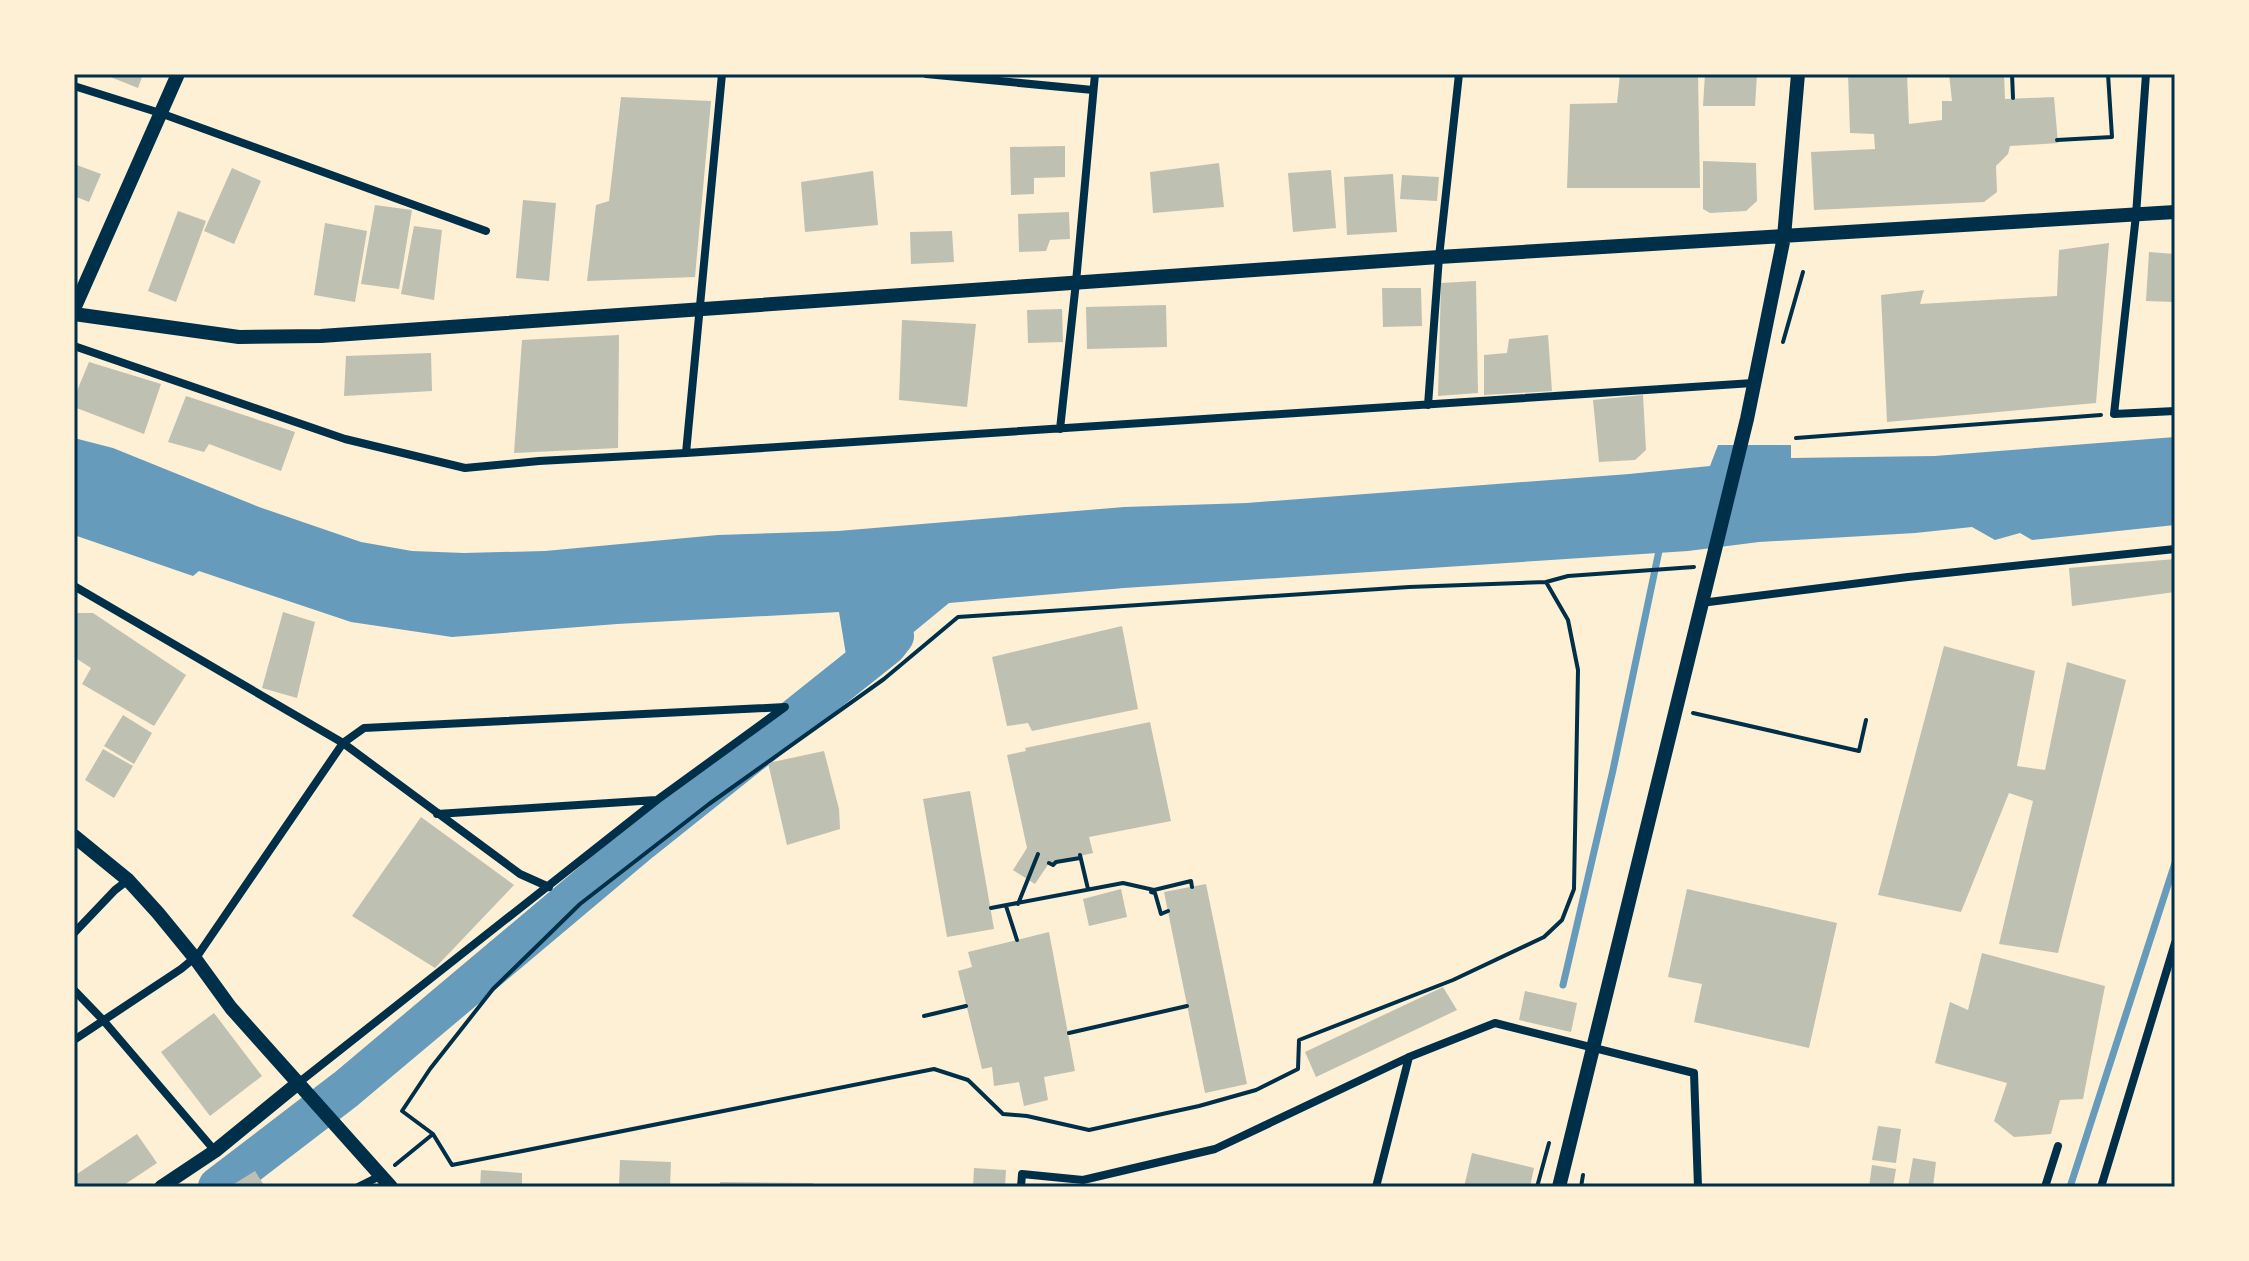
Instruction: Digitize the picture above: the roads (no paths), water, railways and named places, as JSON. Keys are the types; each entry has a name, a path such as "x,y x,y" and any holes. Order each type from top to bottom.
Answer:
{"street":[{"path":"178,74 74,311 144,326 253,337 321,336 1439,257 2175,212"},
{"path":"686,453 722,74"},
{"path":"926,74 1093,90"},
{"path":"1060,429 1095,74"},
{"path":"1428,405 1439,257 1459,74"},
{"path":"1559,1187 1747,419 1784,237 1798,74"},
{"path":"2146,74 2136,215 2114,414 2175,411"},
{"path":"74,86 160,113 486,231"},
{"path":"74,346 345,439 465,468 1753,383"},
{"path":"1700,603 2175,549"},
{"path":"74,587 343,743 520,874 549,887"},
{"path":"74,1040 194,957 234,904 343,743 364,728 785,707 657,800 215,1151 161,1187"},
{"path":"437,814 657,800"},
{"path":"74,836 128,880 194,957 231,1008 386,1182"},
{"path":"74,933 128,880"},
{"path":"2101,1187 2175,943"},
{"path":"74,990 215,1151"},
{"path":"1021,1187 1022,1174 1083,1180 1215,1149 1409,1057 1495,1023 1694,1073 1698,1187"},
{"path":"1376,1187 1409,1057"},
{"path":"2045,1187 2058,1146"},
{"path":"358,1187 386,1182"}],"water":[{"path":"2175,437 2175,525 2032,540 2020,533 1995,540 1972,527 1759,542 1688,551 1124,588 949,603 859,677 848,667 839,612 452,637 351,622 199,571 193,576 74,535 74,438 113,448 259,507 361,542 412,551 464,553 545,551 718,535 838,531 1124,507 1247,503 1629,474 1710,466 1718,445 1791,445 1791,458 1935,456"}],"waterway":[{"path":"1563,985 1613,770 1660,546"},
{"path":"218,1187 346,1089 641,841 887,645 894,636"},
{"path":"2070,1187 2175,863"}]}
